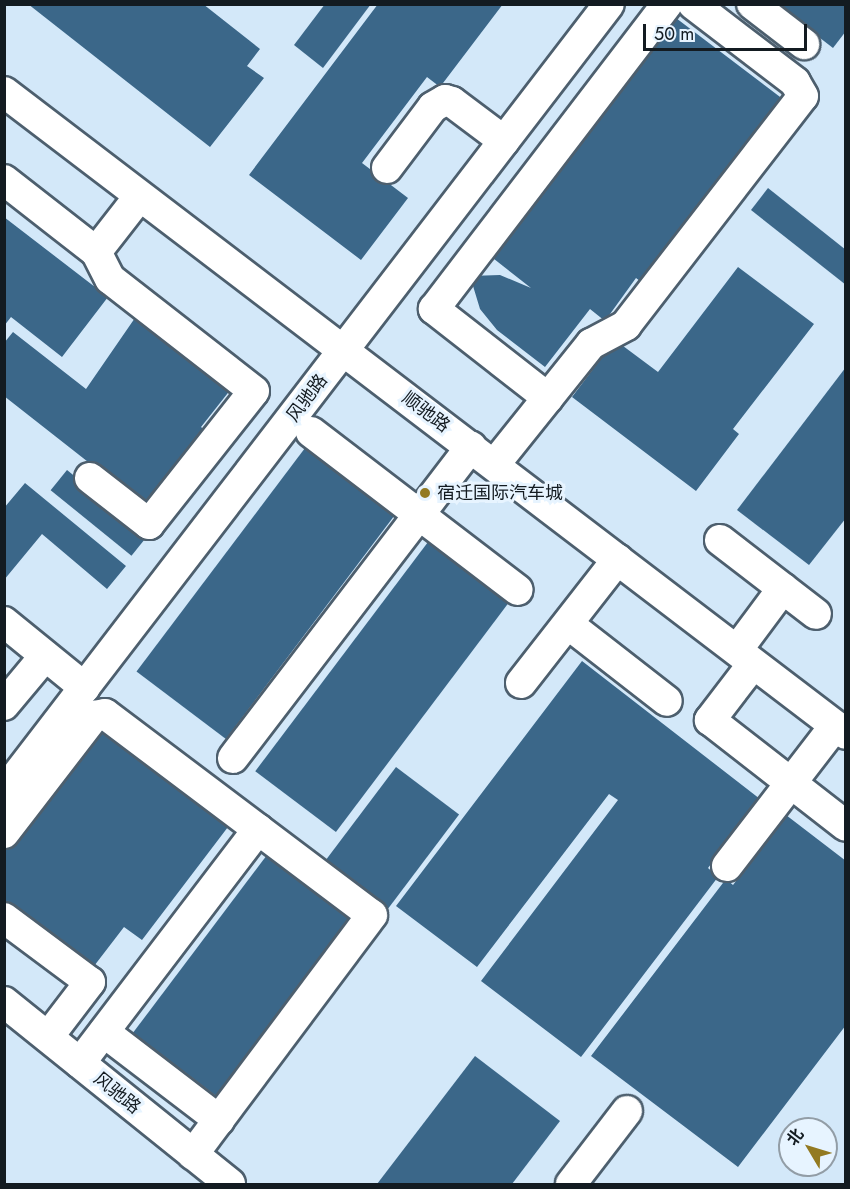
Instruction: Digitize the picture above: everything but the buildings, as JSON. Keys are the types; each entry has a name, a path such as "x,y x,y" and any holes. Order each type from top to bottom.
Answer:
{"street":[{"name":"风驰路","path":"4,792 609,4"},
{"path":"548,398 434,309 667,4"},
{"path":"494,465 591,344 626,325 803,96 795,82 693,4"},
{"path":"752,4 804,44"},
{"name":"顺驰路","path":"4,92 342,353 370,370 840,730"},
{"path":"387,168 433,106 445,100 452,102 504,141"},
{"path":"4,180 96,252 110,279 254,391 149,524 90,478"},
{"path":"96,252 139,196"},
{"path":"311,432 518,590"},
{"path":"234,758 471,447"},
{"path":"720,540 816,614"},
{"path":"521,683 618,559"},
{"path":"783,588 710,720 846,826"},
{"path":"4,622 85,688"},
{"path":"568,624 667,701"},
{"path":"4,705 45,656"},
{"path":"4,833 99,713 110,716 368,910 372,919 193,1154"},
{"path":"727,866 791,783 840,730"},
{"path":"80,1063 258,829"},
{"path":"4,918 90,982 48,1037"},
{"name":"风驰路","path":"4,1002 230,1185"},
{"path":"104,1032 219,1120"},
{"path":"571,1185 627,1111"}],"place":[{"name":"宿迁国际汽车城","path":"425,493"}]}
